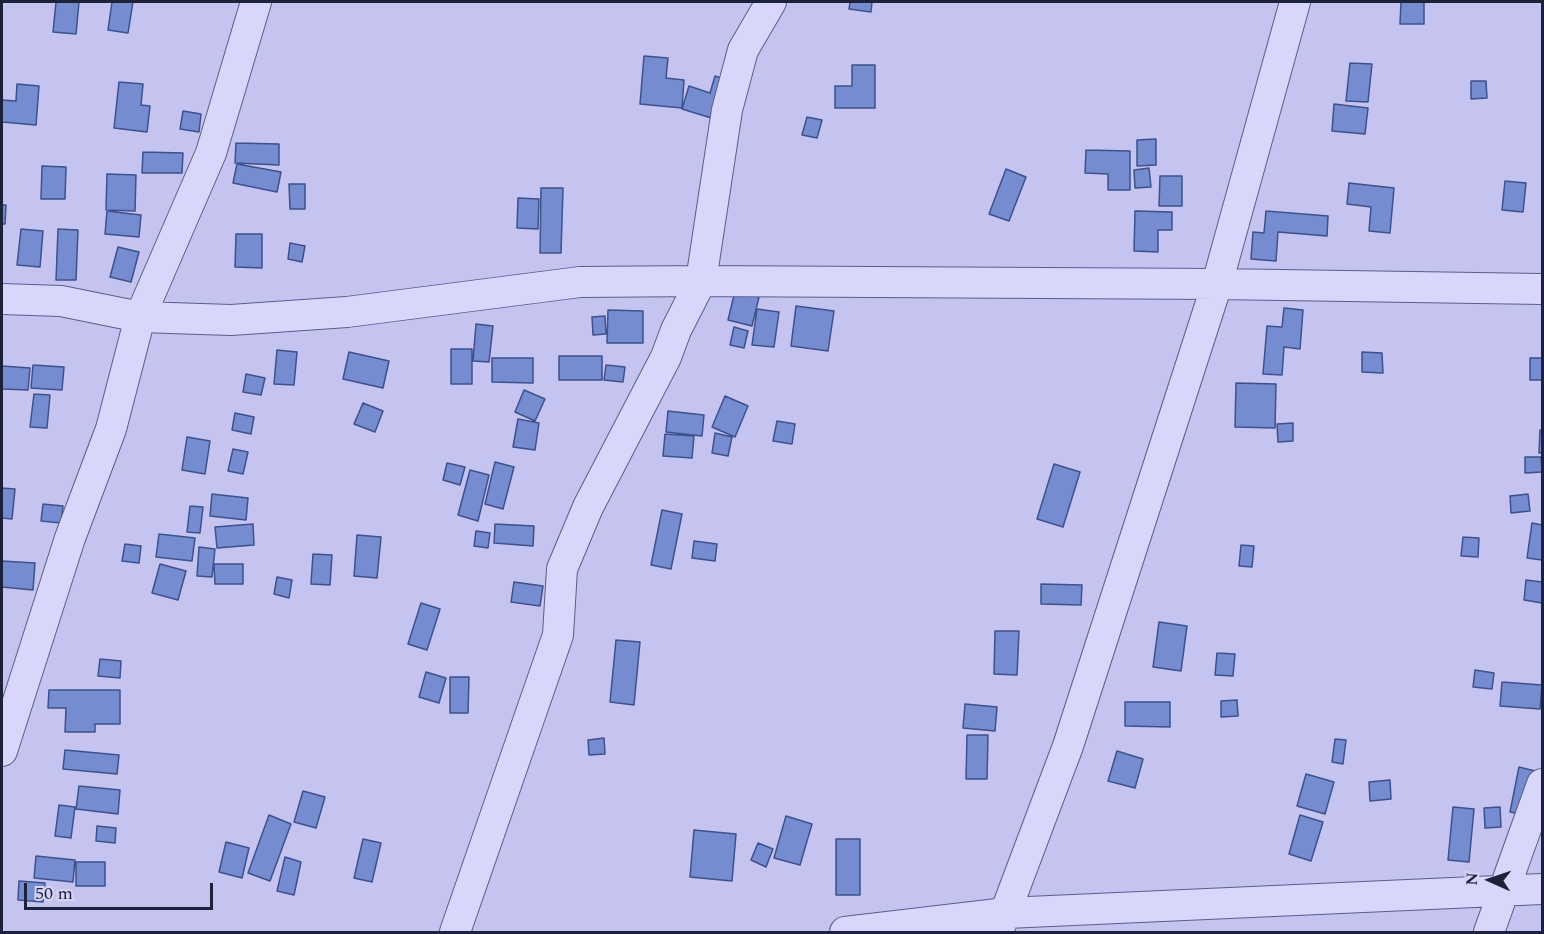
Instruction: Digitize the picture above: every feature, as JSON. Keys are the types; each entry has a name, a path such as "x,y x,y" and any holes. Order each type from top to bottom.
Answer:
{"street":[{"path":"2,751 70,538 111,429 140,317 210,153 256,2"},
{"path":"455,933 558,635 562,570 588,507 666,357 676,330 701,281 727,110 743,50 771,2"},
{"path":"1002,923 1068,746 1217,284 1295,2"},
{"path":"2,299 61,301 140,317 231,320 347,312 580,282 1217,284 1542,289"},
{"path":"1489,933 1542,784"},
{"path":"845,933 1505,890 1542,890"}],"building":[{"path":"56,2 79,2 76,34 53,32"},
{"path":"112,2 133,2 128,33 108,30"},
{"path":"850,2 872,2 871,12 849,9"},
{"path":"1401,2 1424,2 1424,24 1400,24"},
{"path":"644,56 668,58 666,78 684,80 682,108 640,104"},
{"path":"1350,63 1372,64 1368,102 1346,101"},
{"path":"852,65 875,65 875,108 835,108 835,86 852,86"},
{"path":"715,76 733,82 721,121 682,109 689,86 710,93"},
{"path":"1471,81 1486,81 1487,98 1471,99"},
{"path":"119,82 143,84 141,105 150,106 147,132 114,128"},
{"path":"17,84 39,86 36,125 2,122 2,100 16,101"},
{"path":"1334,104 1368,108 1365,134 1332,131"},
{"path":"183,111 201,114 199,132 180,129"},
{"path":"807,117 822,120 817,138 802,135"},
{"path":"1156,139 1156,165 1137,166 1137,140"},
{"path":"236,143 279,144 279,165 235,163"},
{"path":"1086,150 1130,151 1130,190 1108,190 1108,174 1085,173"},
{"path":"143,152 183,153 182,173 142,173"},
{"path":"237,164 281,172 277,192 233,183"},
{"path":"42,166 66,167 65,199 41,199"},
{"path":"1149,168 1151,187 1135,188 1134,170"},
{"path":"1006,169 1026,177 1009,221 989,214"},
{"path":"107,174 136,175 135,211 106,210"},
{"path":"1160,176 1182,176 1182,206 1159,206"},
{"path":"1505,181 1526,183 1523,212 1502,210"},
{"path":"1349,183 1394,188 1390,233 1369,231 1371,207 1347,204"},
{"path":"289,184 305,184 305,209 290,209"},
{"path":"541,188 563,188 561,253 540,253"},
{"path":"518,198 539,199 538,229 517,228"},
{"path":"2,205 6,205 5,224 2,224"},
{"path":"107,211 141,215 139,237 105,234"},
{"path":"1135,211 1172,212 1172,230 1158,230 1158,252 1134,251"},
{"path":"1266,211 1328,216 1327,236 1278,232 1276,261 1251,259 1253,232 1264,233"},
{"path":"21,229 43,231 40,267 17,265"},
{"path":"58,229 78,230 76,280 56,280"},
{"path":"236,234 262,234 262,268 235,267"},
{"path":"290,243 305,246 302,262 288,259"},
{"path":"118,247 139,252 131,282 110,277"},
{"path":"735,291 759,297 752,326 728,320"},
{"path":"796,306 834,311 828,351 791,346"},
{"path":"1284,308 1303,310 1300,349 1284,347 1282,375 1263,374 1267,326 1282,327"},
{"path":"757,309 779,312 774,347 752,345"},
{"path":"608,310 643,311 643,343 607,343"},
{"path":"605,316 606,334 593,335 592,317"},
{"path":"476,324 493,326 489,362 473,361"},
{"path":"734,327 748,331 744,348 730,345"},
{"path":"451,349 472,349 472,384 451,384"},
{"path":"277,350 297,352 294,385 274,384"},
{"path":"349,352 389,361 383,388 343,379"},
{"path":"1362,352 1382,353 1383,373 1362,372"},
{"path":"559,356 602,356 602,380 559,380"},
{"path":"492,358 533,358 533,383 492,382"},
{"path":"1530,358 1542,358 1542,380 1530,380"},
{"path":"33,365 64,367 62,390 31,388"},
{"path":"606,365 625,367 623,382 604,380"},
{"path":"2,366 30,368 28,390 2,389"},
{"path":"246,374 265,378 261,395 243,392"},
{"path":"1236,383 1276,384 1275,428 1235,427"},
{"path":"524,390 545,399 535,421 515,412"},
{"path":"34,394 50,395 47,428 30,427"},
{"path":"725,396 748,406 735,437 712,427"},
{"path":"363,403 383,411 375,432 354,424"},
{"path":"668,411 704,415 702,436 666,432"},
{"path":"235,413 254,417 251,434 232,430"},
{"path":"518,419 539,423 535,450 513,447"},
{"path":"777,421 795,424 792,444 773,441"},
{"path":"1293,423 1293,441 1278,442 1277,424"},
{"path":"1540,430 1542,431 1542,453 1539,453"},
{"path":"715,433 732,437 728,456 712,453"},
{"path":"665,434 694,436 692,458 663,456"},
{"path":"187,437 210,441 205,474 182,470"},
{"path":"233,449 248,452 243,474 228,471"},
{"path":"1525,457 1541,457 1542,472 1525,473"},
{"path":"495,462 514,467 503,509 485,504"},
{"path":"447,463 465,467 460,485 443,480"},
{"path":"1054,464 1080,472 1063,527 1037,519"},
{"path":"470,470 489,475 478,521 458,515"},
{"path":"2,488 15,489 12,519 2,518"},
{"path":"212,494 248,498 246,520 210,516"},
{"path":"1528,494 1530,511 1511,513 1510,496"},
{"path":"43,504 63,506 61,523 41,521"},
{"path":"190,506 203,507 200,533 187,532"},
{"path":"662,510 682,514 671,569 651,565"},
{"path":"1532,523 1542,525 1542,560 1527,558"},
{"path":"253,524 254,545 217,548 215,527"},
{"path":"495,524 534,526 533,546 494,543"},
{"path":"476,531 490,533 488,548 474,546"},
{"path":"159,534 195,538 192,561 156,557"},
{"path":"357,535 381,537 377,578 354,576"},
{"path":"1463,537 1479,538 1478,557 1461,556"},
{"path":"694,541 717,544 715,561 692,558"},
{"path":"125,544 141,546 139,563 122,561"},
{"path":"1241,545 1254,546 1252,567 1239,566"},
{"path":"199,547 215,549 212,577 197,576"},
{"path":"313,554 332,555 330,585 311,584"},
{"path":"2,561 35,563 33,590 2,587"},
{"path":"160,564 186,571 178,600 152,593"},
{"path":"214,564 243,564 243,584 215,584"},
{"path":"277,577 292,580 289,598 274,594"},
{"path":"1526,580 1542,582 1542,603 1524,600"},
{"path":"514,582 543,586 540,606 511,602"},
{"path":"1041,584 1082,585 1081,605 1041,604"},
{"path":"421,603 440,609 427,650 408,644"},
{"path":"1159,622 1187,626 1181,671 1153,667"},
{"path":"995,631 1019,631 1017,675 994,674"},
{"path":"616,640 640,642 634,705 610,702"},
{"path":"1217,653 1235,654 1233,676 1215,675"},
{"path":"100,659 121,661 120,678 98,676"},
{"path":"1475,670 1494,673 1492,689 1473,687"},
{"path":"426,672 446,678 439,703 419,697"},
{"path":"450,677 469,677 468,713 450,713"},
{"path":"1502,682 1542,685 1540,709 1500,706"},
{"path":"49,690 120,690 120,724 95,724 95,732 65,732 66,708 48,708"},
{"path":"1237,700 1238,716 1221,717 1221,701"},
{"path":"1125,702 1170,702 1170,727 1125,726"},
{"path":"965,704 997,707 995,731 963,728"},
{"path":"967,735 988,735 987,779 966,779"},
{"path":"604,738 605,754 589,755 588,740"},
{"path":"1335,739 1346,740 1343,764 1332,762"},
{"path":"65,750 119,755 117,774 63,769"},
{"path":"1117,751 1143,759 1135,788 1108,781"},
{"path":"1519,767 1539,772 1530,816 1510,812"},
{"path":"1306,774 1334,782 1325,814 1297,806"},
{"path":"1390,780 1391,799 1370,801 1369,782"},
{"path":"79,786 120,790 118,814 76,809"},
{"path":"303,791 325,797 316,828 294,822"},
{"path":"59,805 75,807 71,838 55,836"},
{"path":"1453,807 1474,809 1469,862 1448,860"},
{"path":"1500,807 1501,827 1485,828 1484,808"},
{"path":"269,815 291,824 270,881 248,873"},
{"path":"1300,815 1323,822 1311,861 1289,854"},
{"path":"786,816 812,824 800,865 774,858"},
{"path":"97,826 116,828 115,843 96,841"},
{"path":"694,830 736,834 732,881 690,877"},
{"path":"363,839 381,843 372,882 354,878"},
{"path":"836,839 860,839 860,895 836,895"},
{"path":"226,842 249,848 242,878 219,872"},
{"path":"758,843 773,849 766,867 751,860"},
{"path":"36,856 75,860 73,882 34,878"},
{"path":"285,857 301,862 294,895 277,891"},
{"path":"76,862 105,862 105,886 76,886"},
{"path":"19,881 45,883 43,902 18,900"}]}
